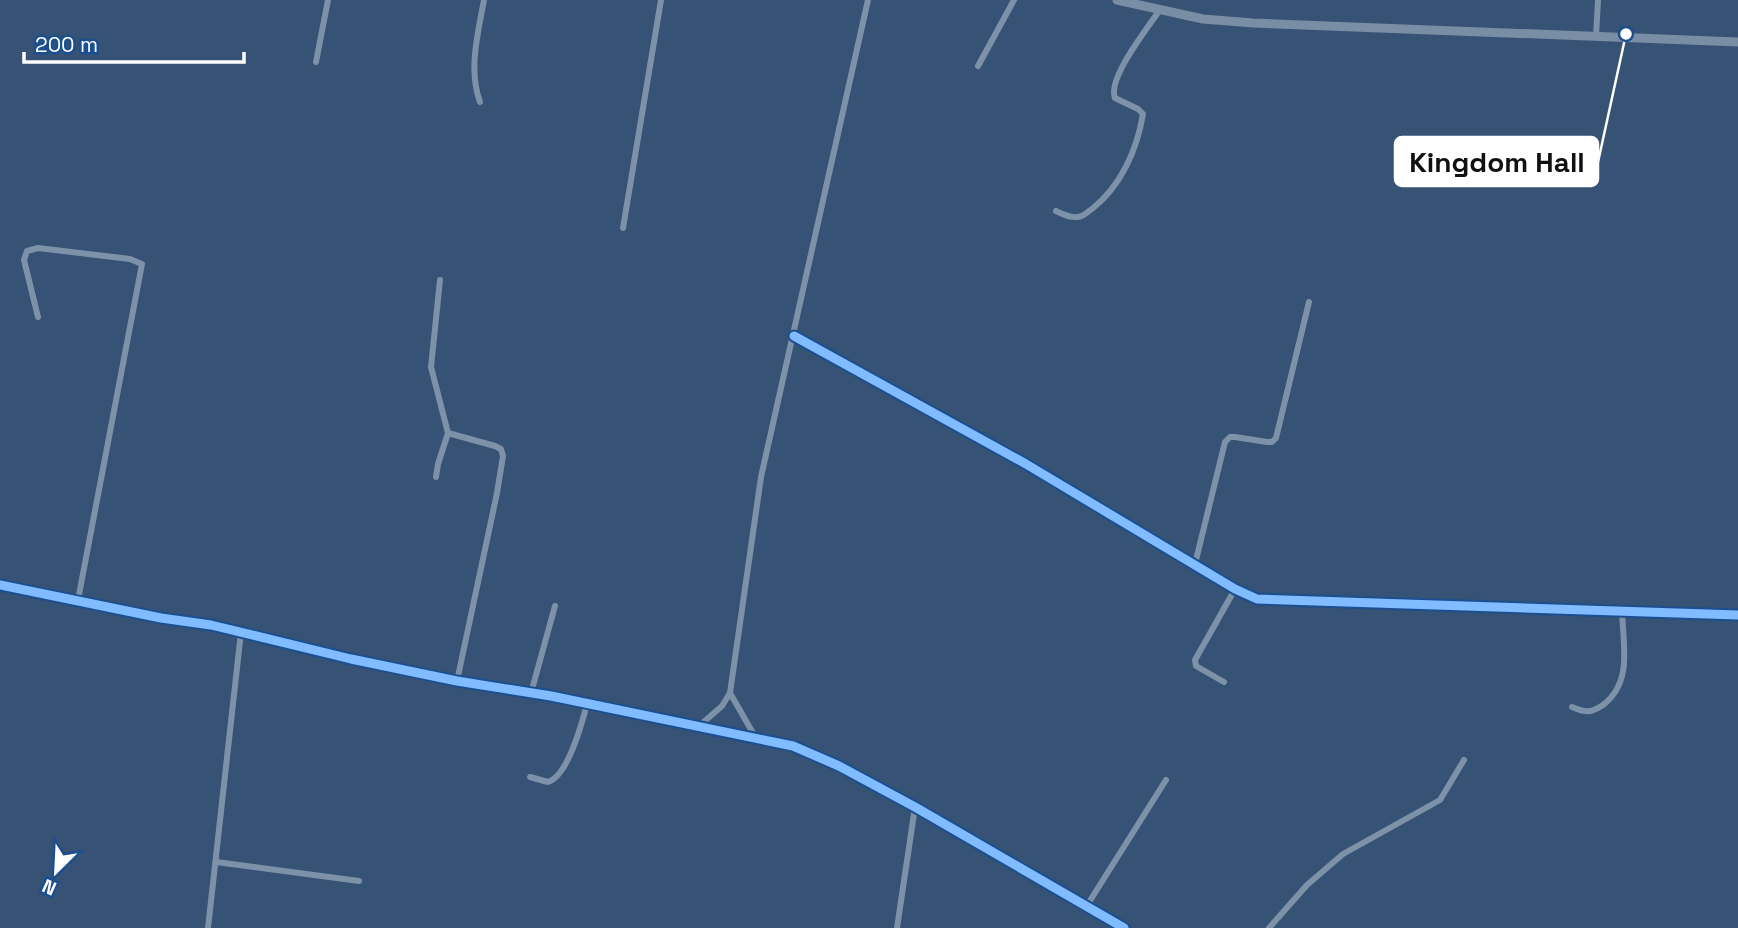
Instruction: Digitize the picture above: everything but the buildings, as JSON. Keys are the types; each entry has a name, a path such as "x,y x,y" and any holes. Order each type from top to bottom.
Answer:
{"main road":[{"path":"1116,0 1203,19 1253,23 1738,42"}],"street":[{"path":"316,62 328,0"},
{"path":"480,102 476,90 475,68 484,0"},
{"path":"623,228 661,0"},
{"path":"699,726 722,706 730,693 761,477 777,396 794,336 868,0"},
{"path":"978,66 1014,0"},
{"path":"1596,37 1598,0"},
{"path":"1056,211 1070,217 1084,215 1104,199 1120,178 1143,114 1115,98 1112,93 1114,83 1120,69 1159,10"},
{"path":"38,317 24,260 27,251 37,248 130,259 142,264 78,600"},
{"path":"436,477 448,433 432,371 440,281"},
{"path":"1195,564 1225,442 1230,437 1268,442 1276,438 1309,302"},
{"path":"794,336 1026,464 1235,589 1257,598 1738,615"},
{"path":"448,433 495,446 501,449 503,456 457,681"},
{"path":"0,584 241,632 457,681 699,726 804,750 915,807 1124,928"},
{"path":"1224,682 1196,666 1195,660 1235,589"},
{"path":"531,693 555,606"},
{"path":"1572,707 1584,712 1594,711 1612,698 1621,685 1624,655 1622,611"},
{"path":"208,928 241,632"},
{"path":"730,693 757,740"},
{"path":"530,777 548,782 556,778 569,756 587,704"},
{"path":"1269,928 1307,885 1343,854 1440,800 1464,760"},
{"path":"1086,907 1166,780"},
{"path":"897,928 915,807"},
{"path":"216,862 359,881"}],"cycle path":[{"path":"794,336 1026,464 1235,589 1257,599 1738,615"},
{"path":"0,585 161,618 211,625 457,681 551,696 793,746 839,766 915,807 1124,928"}],"place":[{"name":"Kingdom Hall","path":"1626,34"}]}
